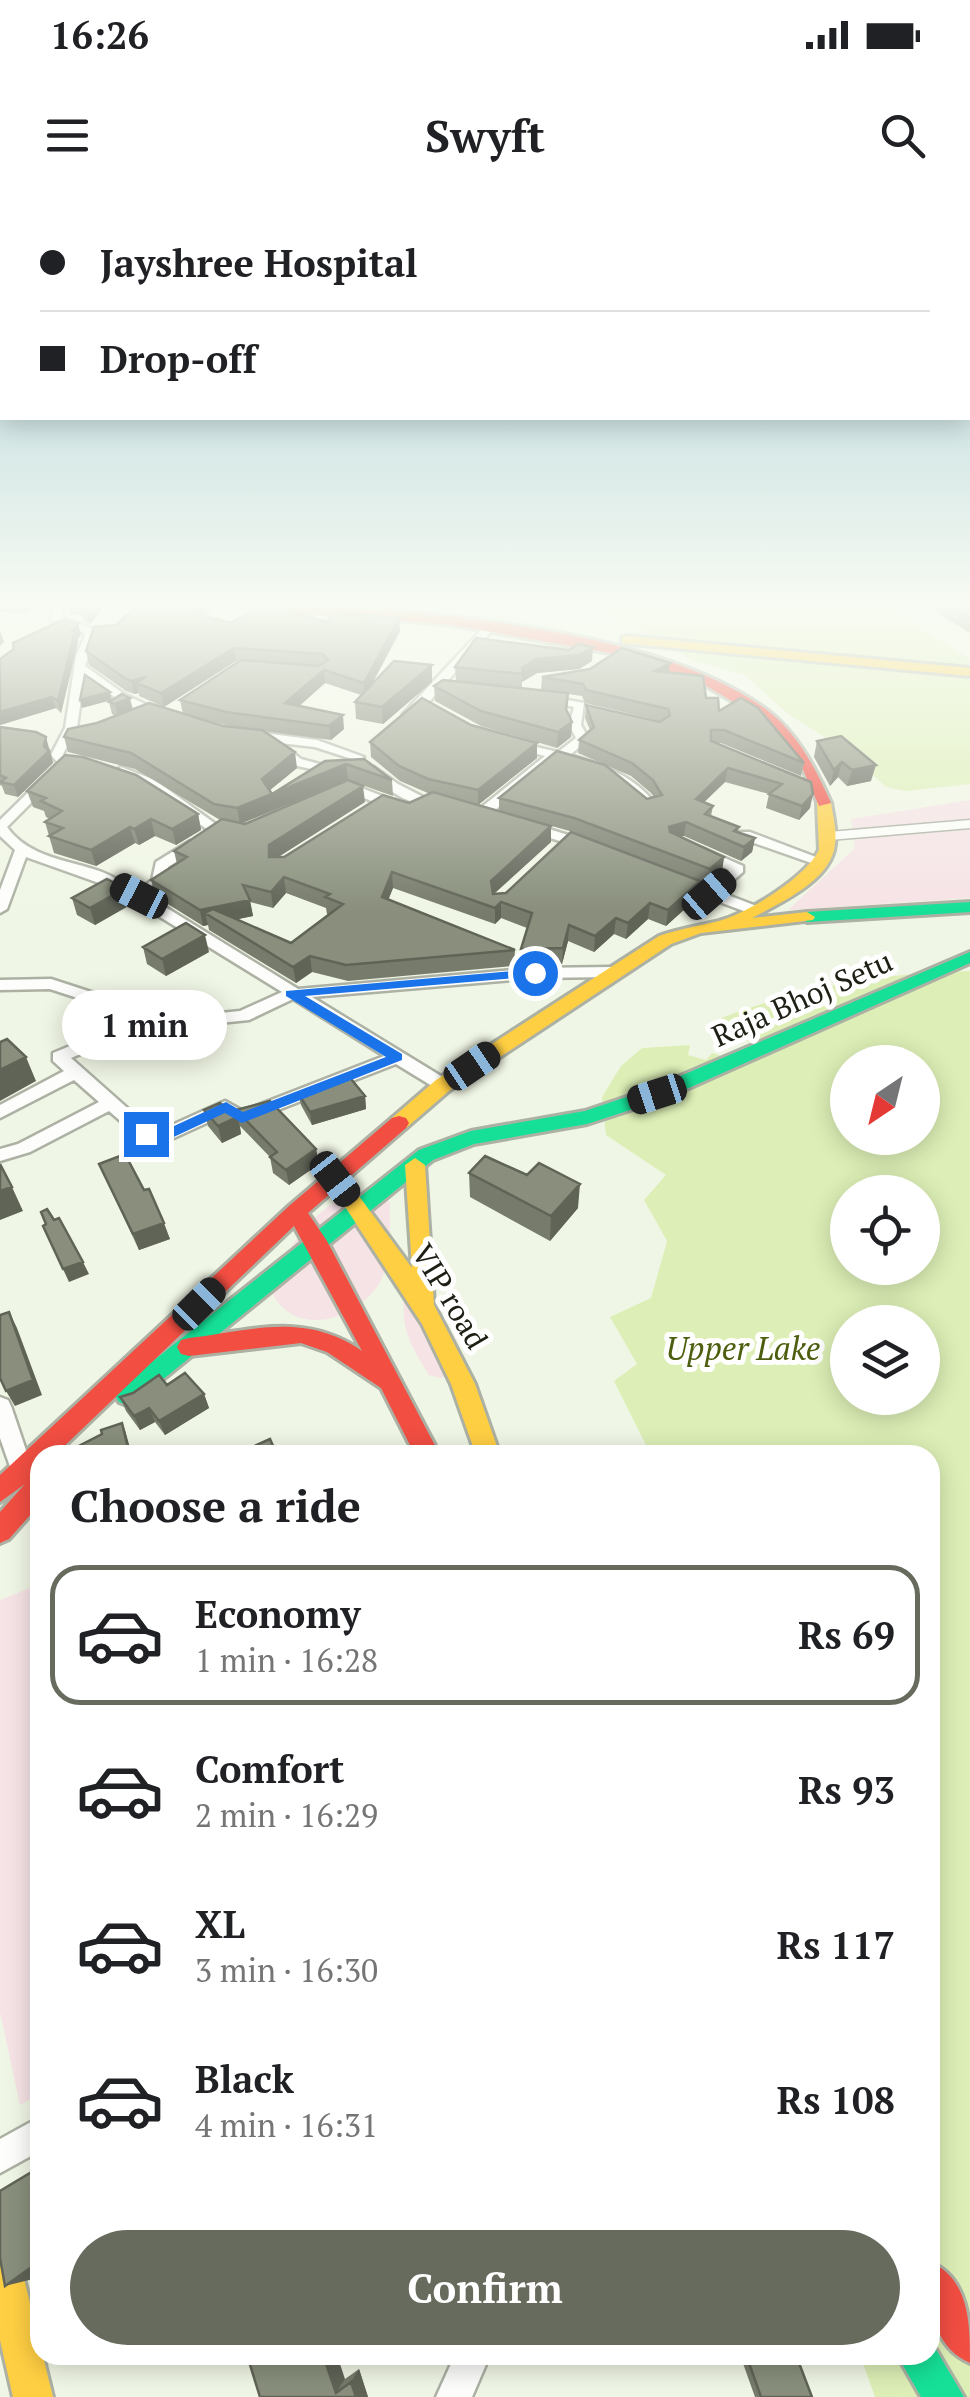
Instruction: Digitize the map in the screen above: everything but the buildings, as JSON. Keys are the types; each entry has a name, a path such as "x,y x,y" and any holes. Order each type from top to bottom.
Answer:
{"main road":[{"path":"727,924 754,910 822,862 829,836 823,792 797,746 750,707"},
{"path":"72,1445 296,1212 444,1085 612,972 666,940 698,928 970,907"},
{"name":"Raja Bhoj Setu","path":"75,1445 130,1392 420,1160 471,1138 587,1117 657,1094 970,957"},
{"path":"420,1160 418,1222 426,1311"},
{"name":"VIP road","path":"335,1179 426,1311 476,1404 486,1445"},
{"path":"296,1212 316,1241 423,1445"},
{"path":"189,1347 301,1334 335,1345 390,1384"},
{"path":"0,1491 30,1485"},
{"path":"0,1531 30,1491"},
{"path":"0,2258 34,2397"},
{"path":"940,2297 970,2343"},
{"path":"924,2365 944,2397"}],"street":[{"path":"74,707 71,728 62,738 57,754 69,763 1,832 22,850 100,877 139,896 291,994 444,1085"},
{"path":"144,707 165,716 180,714"},
{"path":"396,725 427,707"},
{"path":"483,813 583,739 575,725 579,709 595,712"},
{"path":"134,718 152,710"},
{"path":"227,734 317,744 364,762 393,787 424,802 449,804"},
{"path":"266,736 297,762 347,773 364,762 371,746"},
{"path":"43,742 82,738"},
{"path":"497,740 620,776 644,792 650,806"},
{"path":"104,767 151,783 216,830"},
{"path":"794,782 823,792"},
{"path":"332,796 349,788 408,811 424,802"},
{"path":"366,810 384,802"},
{"path":"466,808 500,818"},
{"path":"517,823 603,852"},
{"path":"139,896 160,882 160,865 216,830 223,826 241,834"},
{"path":"745,835 822,862"},
{"path":"554,851 568,838"},
{"path":"690,848 738,869 709,894"},
{"path":"0,909 22,850"},
{"path":"656,873 754,910"},
{"path":"397,1057 242,1118 226,1107 163,1137 146,1134 59,1058 110,1036 170,1022 243,1016 291,994 535,973 612,972"},
{"path":"0,985 51,984 170,1022"},
{"path":"0,1112 74,1073"},
{"path":"0,1155 24,1148 109,1104"},
{"path":"0,1406 30,1473"},
{"path":"0,2157 30,2139"},
{"path":"454,2397 469,2365"}],"lane":[{"path":"829,836 970,824"}],"shaded area":[{"path":"970,800 970,898 788,910 855,848 851,819"},
{"path":"381,1194 390,1203 390,1238 384,1273 376,1289 348,1312 332,1318 298,1317 284,1309 273,1294 276,1281 288,1253 306,1227 341,1199"},
{"path":"404,1296 447,1376 429,1375 417,1355 406,1328"},
{"path":"30,1588 30,2100 20,2105 0,2012 0,1600"}],"water":[{"path":"780,707 970,707 970,784 906,791 886,787 849,753"},
{"name":"Upper Lake","path":"970,971 970,2397 875,2397 864,2365 940,2365 940,1445 646,1445 614,1381 637,1364 610,1317 651,1298 667,1241 644,1200 666,1175 606,1135 602,1097 621,1066 642,1048 690,1045 688,1055 706,1060 712,1053 740,1062 756,1047 716,1020 809,991 873,979"}],"traffic: fast":[{"path":"807,917 970,907"},
{"path":"316,1241 426,1155 471,1138 587,1117 657,1094 970,957"},
{"path":"127,1395 316,1241"},
{"path":"923,2365 944,2397"}],"traffic: slow":[{"path":"727,924 784,893 822,861 828,844 824,803"},
{"path":"399,1123 443,1085 665,940 698,928 807,917"},
{"path":"415,1165 425,1301"},
{"path":"346,1193 391,1254 430,1317 463,1384 485,1445"},
{"path":"0,2258 33,2397"}],"traffic: jam":[{"path":"751,707 764,714 806,762 824,803"},
{"path":"399,1123 296,1212 316,1241 423,1445"},
{"path":"49,1445 296,1212"},
{"path":"189,1347 301,1334 335,1345 383,1379"},
{"path":"0,1491 30,1463"},
{"path":"0,1531 30,1496"},
{"path":"940,2296 970,2343"}],"route":[{"path":"146,1134 163,1137 226,1107 242,1118 397,1057 291,994 535,973"}]}
